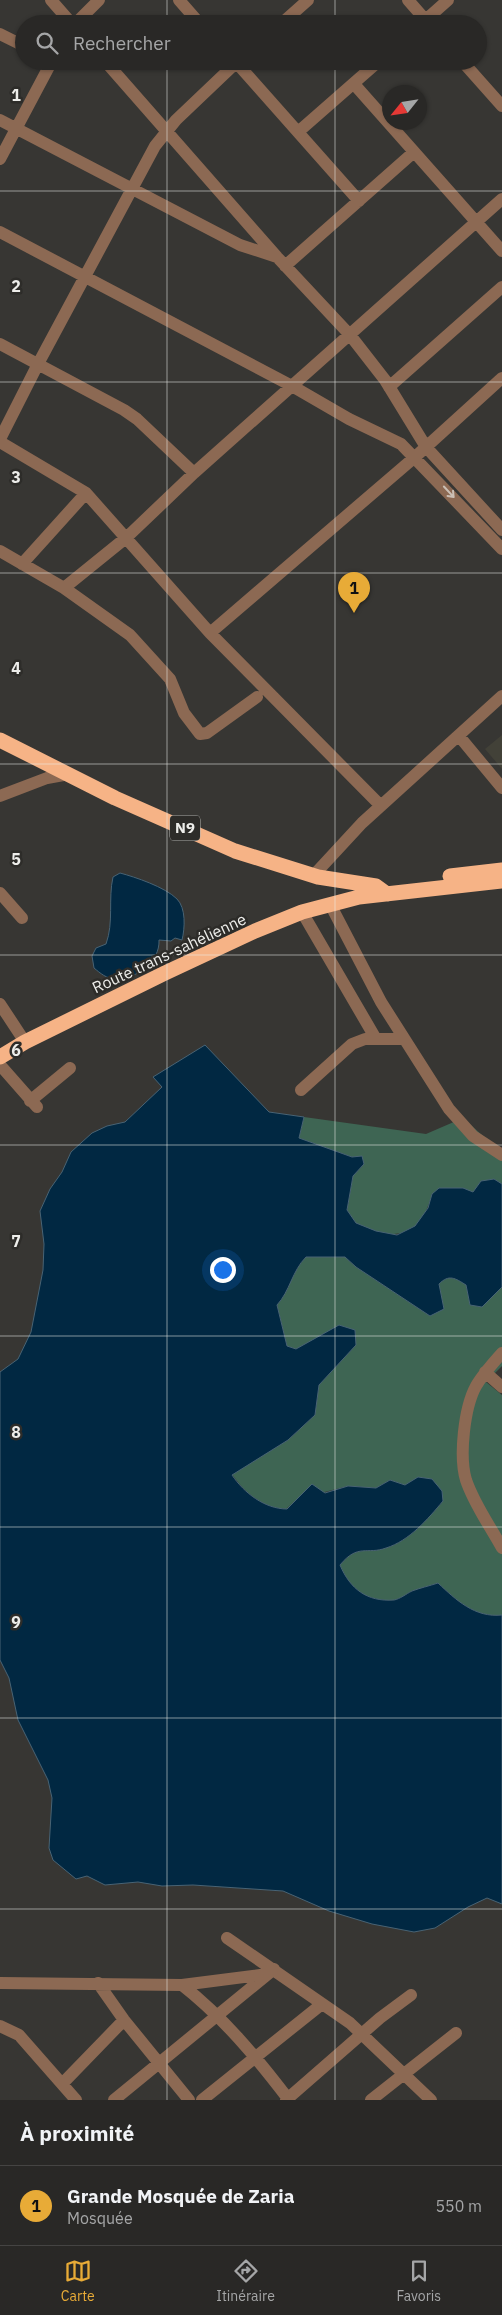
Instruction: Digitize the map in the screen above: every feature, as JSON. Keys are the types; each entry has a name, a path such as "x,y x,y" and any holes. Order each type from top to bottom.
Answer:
{"highway":[{"name":"Route trans-sahélienne","path":"0,740 115,798 235,851 314,876 383,891 502,881"},
{"name":"Route trans-sahélienne","path":"0,1057 24,1042 198,957 302,912 383,891 502,870"}],"street":[{"path":"51,0 65,15"},
{"path":"83,15 99,0"},
{"path":"179,0 192,15"},
{"path":"291,15 308,0"},
{"path":"408,0 420,15"},
{"path":"432,15 448,0"},
{"path":"0,34 15,42"},
{"path":"0,159 47,70"},
{"path":"113,70 281,261 350,335 389,387 426,447 502,530"},
{"path":"228,70 166,130 155,146 38,364 0,440 86,493 210,632 381,806"},
{"path":"243,70 358,201"},
{"path":"298,132 369,70"},
{"path":"470,70 502,106"},
{"path":"354,84 502,250"},
{"path":"0,120 240,245 281,261"},
{"path":"281,261 358,201 414,152"},
{"path":"64,588 127,537 194,473 476,221 502,200"},
{"path":"0,232 292,386 349,419 401,444 416,457 502,549"},
{"path":"389,387 502,287"},
{"path":"0,344 124,410 137,419 194,473"},
{"path":"210,632 416,457 502,378"},
{"path":"22,564 86,493"},
{"path":"0,551 64,588 120,627 170,679 184,713 200,734 207,733 257,697"},
{"path":"314,876 362,823 502,696"},
{"path":"459,736 502,788"},
{"path":"0,796 42,780 69,774"},
{"path":"0,893 22,918"},
{"path":"330,904 366,976 449,1109 473,1136 502,1155"},
{"path":"302,912 376,1039"},
{"path":"0,1004 24,1042"},
{"path":"301,1090 352,1044 359,1040 404,1039"},
{"path":"0,1065 34,1104 70,1068"},
{"path":"502,1353 485,1372 470,1400 464,1437 464,1465 471,1493 502,1548"},
{"path":"485,1372 502,1387"},
{"path":"227,1938 271,1972 350,2023 431,2100"},
{"path":"0,1983 182,1985 271,1972"},
{"path":"114,2100 271,1972"},
{"path":"98,1983 124,2020 189,2100"},
{"path":"182,1985 217,2016 256,2058 288,2100 380,2018 411,1995"},
{"path":"202,2100 322,2004"},
{"path":"62,2084 124,2020"},
{"path":"0,2026 19,2035 76,2100"},
{"path":"371,2100 456,2033"}],"shaded area":[{"path":"502,735 502,769 485,749"}],"green space":[{"path":"304,1117 426,1134 463,1118 502,1153 502,1184 494,1179 473,1192 432,1194 424,1215 415,1226 402,1233 378,1233 356,1223 347,1210 353,1176 364,1164 352,1157 299,1138"},
{"path":"306,1257 345,1257 356,1267 430,1316 438,1286 446,1278 455,1278 466,1285 471,1305 482,1307 502,1287 502,1366 486,1382 502,1395 502,1615 483,1614 475,1611 452,1596 438,1583 412,1591 394,1600 375,1599 354,1587 344,1573 340,1565 352,1554 379,1550 394,1545 410,1535 443,1501 418,1478 405,1485 390,1480 376,1488 348,1486 297,1499 286,1509 262,1503 242,1487 232,1474 288,1440 315,1415 319,1385 356,1345 321,1336 296,1349 287,1346 277,1305 285,1294 297,1268"}],"water":[{"path":"120,873 150,883 165,890 177,899 182,908 184,930 182,940 175,938 171,941 159,940 156,955 146,968 131,976 112,979 94,968 92,956 96,948 106,944 110,927 113,877"},
{"path":"205,1045 269,1112 304,1117 299,1138 352,1157 362,1156 364,1164 353,1176 347,1210 356,1223 376,1231 397,1235 415,1226 428,1208 432,1194 439,1188 463,1188 473,1192 481,1181 494,1179 502,1184 502,1287 482,1307 470,1305 466,1285 449,1278 439,1284 444,1309 430,1316 356,1267 345,1257 306,1257 297,1268 285,1294 277,1305 287,1346 296,1349 339,1325 355,1330 356,1345 319,1385 315,1415 288,1440 232,1475 256,1499 271,1506 287,1509 312,1484 325,1493 348,1486 376,1488 390,1480 405,1485 418,1477 432,1479 442,1491 443,1501 418,1529 394,1545 379,1550 352,1554 340,1565 344,1573 354,1587 376,1599 394,1600 412,1591 438,1583 452,1596 475,1611 483,1614 502,1615 502,1904 487,1898 468,1907 435,1928 414,1932 372,1924 329,1911 283,1891 193,1885 162,1886 138,1882 105,1885 87,1876 76,1879 53,1860 49,1848 52,1798 48,1780 18,1720 9,1678 0,1660 0,1372 18,1359 31,1332 43,1270 44,1244 40,1211 71,1152 92,1133 107,1126 125,1122 162,1087 153,1077"}],"place":[{"name":"Grande Mosquée de Zaria","path":"354,613"}]}
